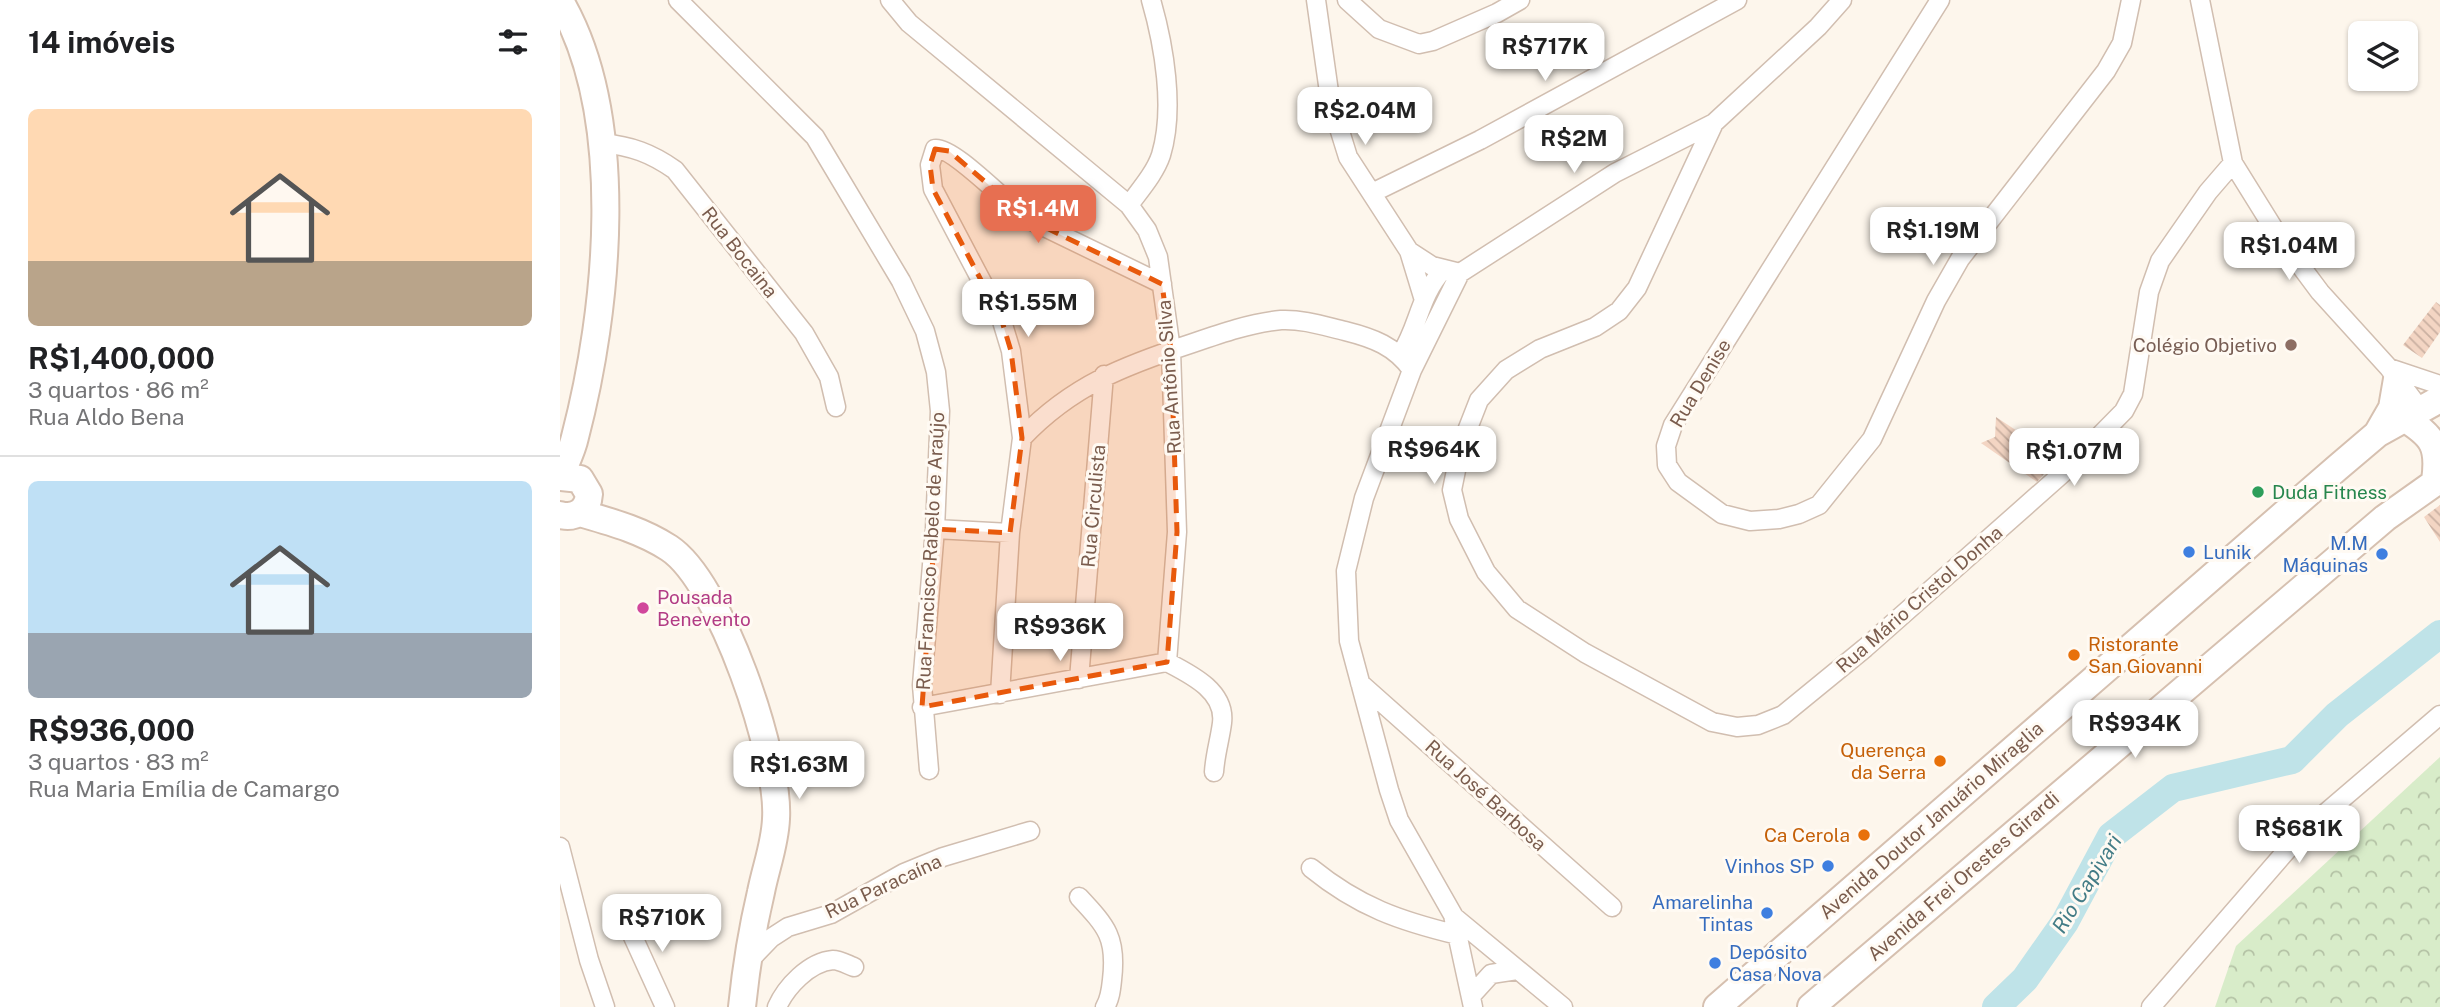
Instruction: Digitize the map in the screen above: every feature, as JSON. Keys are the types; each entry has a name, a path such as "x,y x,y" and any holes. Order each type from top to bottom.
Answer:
{"main road":[{"path":"567,16 593,94 602,143 607,212 594,343 575,441 572,492 624,525 670,549 689,568 716,610 733,647 763,736 775,791 777,818 747,963 743,1007"},
{"path":"2377,434 2392,408 2393,374"},
{"path":"2426,412 2426,433 2437,446 2437,480"},
{"name":"Avenida Doutor Januário Miraglia","path":"1717,1007 2377,434 2426,412"},
{"name":"Avenida Frei Orestes Girardi","path":"1811,1007 2364,535 2437,480"}],"street":[{"name":"Rua Francisco Rabelo de Araújo","path":"678,0 815,137 901,281 925,331 936,372 940,411 935,529 922,707 929,770"},
{"name":"Rua Antônio Silva","path":"890,0 909,23 1129,205 1147,230 1158,257 1171,350 1177,532 1167,662"},
{"path":"1129,205 1161,155 1164,127 1167,83 1158,25 1150,0"},
{"path":"1316,0 1330,99 1348,157 1409,251 1423,296 1412,335 1401,354"},
{"path":"1347,0 1378,29 1419,44 1433,41 1495,7 1520,0"},
{"path":"1372,193 1492,133 1737,0"},
{"path":"1423,296 1452,271 1615,173 1714,122 1818,27 1842,0"},
{"name":"Rua Denise","path":"1940,0 1673,425 1666,446 1667,465 1678,482 1723,514 1750,521 1779,519 1800,514 1819,505 1872,439 1936,301 1960,259 2106,71 2122,43 2131,0"},
{"path":"2200,0 2233,163 2279,237 2304,270 2426,412"},
{"name":"Rua Mário Cristol Donha","path":"1714,122 1637,288 1619,311 1595,327 1540,349 1506,370 1479,400 1461,446 1452,490 1460,519 1486,572 1517,609 1584,653 1712,722 1737,727 1758,725 1783,715 1865,648 2063,472 2124,411 2133,394 2149,292 2160,261 2208,192 2233,163"},
{"name":"Rua Bocaina","path":"602,143 632,146 653,154 675,170 804,333 828,377 836,407"},
{"path":"999,694 1010,533 1022,438 1011,351 1001,318 933,189 930,165 935,149 949,151 1010,207 1030,220 1162,284"},
{"path":"1409,251 1421,261 1452,271"},
{"path":"1452,271 1364,498 1346,571 1349,641 1399,820 1453,915 1472,1002"},
{"path":"1022,438 1066,399 1104,375 1171,350 1254,324 1285,320 1316,323 1358,335 1401,354 1412,370"},
{"path":"2393,374 2440,385"},
{"name":"Rua Circulista","path":"1079,679 1104,375"},
{"path":"935,529 1010,533"},
{"path":"922,707 1167,662 1188,673 1213,694 1222,712 1214,772"},
{"name":"Rua José Barbosa","path":"1360,683 1612,906"},
{"path":"2151,1007 2301,834 2440,715"},
{"name":"Rua Paracaína","path":"747,963 771,938 788,927 831,914 904,873 943,857 1030,831"},
{"path":"560,847 589,960 605,1007"},
{"path":"1311,868 1338,891 1370,908 1399,920 1458,935"},
{"path":"1079,897 1110,933 1115,955 1109,1000 1105,1007"},
{"path":"1453,915 1563,1007"},
{"path":"624,917 665,1007"},
{"path":"777,1007 783,994 812,967 837,960 854,968"},
{"path":"1472,1002 1491,974 1517,970"}],"highlighted area":[{"path":"935,149 949,151 1030,220 1162,284 1171,350 1177,532 1167,662 922,707 935,529 1010,533 1022,438 1011,351 1001,318 933,189 930,165"}],"green space":[{"path":"2440,757 2440,1007 2215,1007 2236,946"}],"building":[{"path":"2436,302 2440,305 2440,332 2422,358 2403,345"},
{"path":"1996,417 2058,458 2037,482 1981,443 1995,437"},
{"path":"2440,505 2440,542 2424,517"}],"waterway":[{"name":"Rio Capivari","path":"1996,1007 2025,979 2065,922 2111,836 2173,788 2292,760 2337,715 2440,634"}],"place":[{"name":"Colégio Objetivo","path":"2291,345"},
{"name":"Duda Fitness","path":"2258,492"},
{"name":"Lunik","path":"2189,552"},
{"name":"M.M Máquinas","path":"2382,554"},
{"name":"Pousada Benevento","path":"643,608"},
{"name":"Ristorante San Giovanni","path":"2074,655"},
{"name":"Querença da Serra","path":"1940,761"},
{"name":"Ca Cerola","path":"1864,835"},
{"name":"Vinhos SP","path":"1828,866"},
{"name":"Amarelinha Tintas","path":"1767,913"},
{"name":"Depósito Casa Nova","path":"1715,963"}]}
